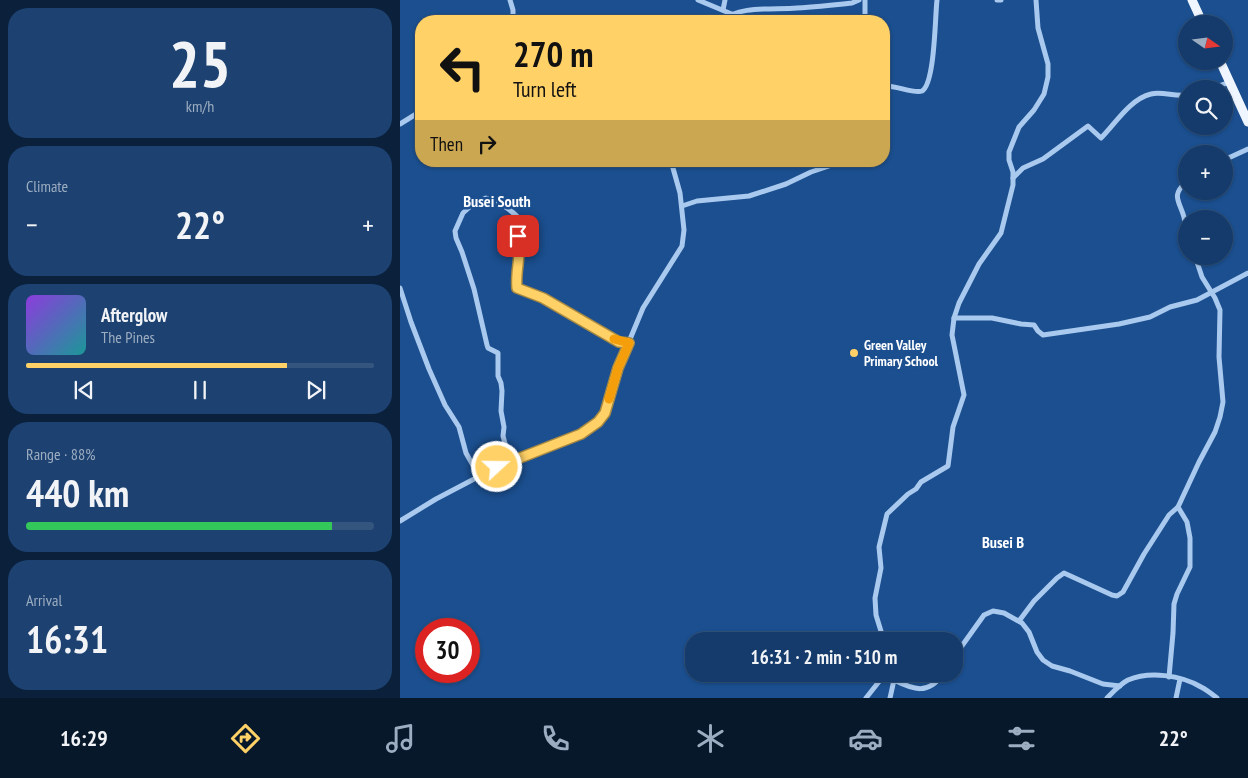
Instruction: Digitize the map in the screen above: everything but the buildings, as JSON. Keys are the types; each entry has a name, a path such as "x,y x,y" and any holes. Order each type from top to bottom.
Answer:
{"main road":[{"path":"1192,0 1199,15"},
{"path":"1233,87 1245,108 1248,122"}],"street":[{"path":"510,0 513,15"},
{"path":"698,0 734,14"},
{"path":"723,10 725,0"},
{"path":"730,15 753,10 852,3 859,0"},
{"path":"865,0 865,15"},
{"path":"890,86 901,87 916,92 922,91 926,87 930,77 934,48 936,0"},
{"path":"881,632 876,615 875,598 882,568 879,548 885,519 891,510 916,489 921,482 948,466 951,456 953,427 964,395 952,335 954,318 959,303 979,264 999,238 1013,178 1009,152 1019,127 1034,110 1044,94 1048,78 1048,64 1038,28 1036,0"},
{"path":"1013,178 1023,168 1043,159 1088,126 1100,138 1113,126 1130,105 1150,94 1178,94"},
{"path":"400,124 415,115"},
{"path":"1233,156 1248,149"},
{"path":"400,521 479,476 581,434 598,422 605,413 618,368 643,308 682,246 684,230 682,206 673,167"},
{"path":"682,206 697,201 750,196 786,184 826,167"},
{"path":"1178,191 1176,198 1181,210"},
{"path":"510,462 503,436 504,427 500,411 502,391 498,376 498,353 486,345 474,289 456,238 455,231 463,213 473,204 486,198 506,207 516,215 520,222 517,288 543,298 619,342 629,343"},
{"path":"1019,621 1034,602 1057,578 1064,574 1118,596 1123,592 1169,515 1178,507 1198,462 1215,432 1223,402 1220,358 1220,310 1212,292 1202,277 1198,265"},
{"path":"954,318 992,318 1034,325 1043,335 1119,324 1150,317 1170,307 1197,300 1248,273"},
{"path":"400,288 429,369 445,405 459,427 466,453 479,476"},
{"path":"1169,677 1174,604 1190,567 1188,530 1178,507"},
{"path":"963,645 984,615 993,611 1004,613 1019,621 1029,632 1037,652 1043,660 1052,666 1103,684 1120,686"},
{"path":"1107,698 1127,681 1141,676 1160,675 1201,686 1217,698"},
{"path":"1176,698 1180,679"},
{"path":"866,698 879,682"},
{"path":"890,698 894,682"},
{"path":"898,682 905,686 920,689 927,688 937,682"}],"slow traffic":[{"path":"609,399 618,368 629,343 619,342 614,339"}],"place":[{"name":"Green Valley Primary School","path":"854,353"}],"district":[{"name":"Busei South","path":"497,201"},
{"name":"Busei B","path":"1003,542"}],"route":[{"path":"497,467 581,434 598,422 605,413 618,368 629,343 619,342 543,298 517,288 517,265 520,252 518,236"}]}
